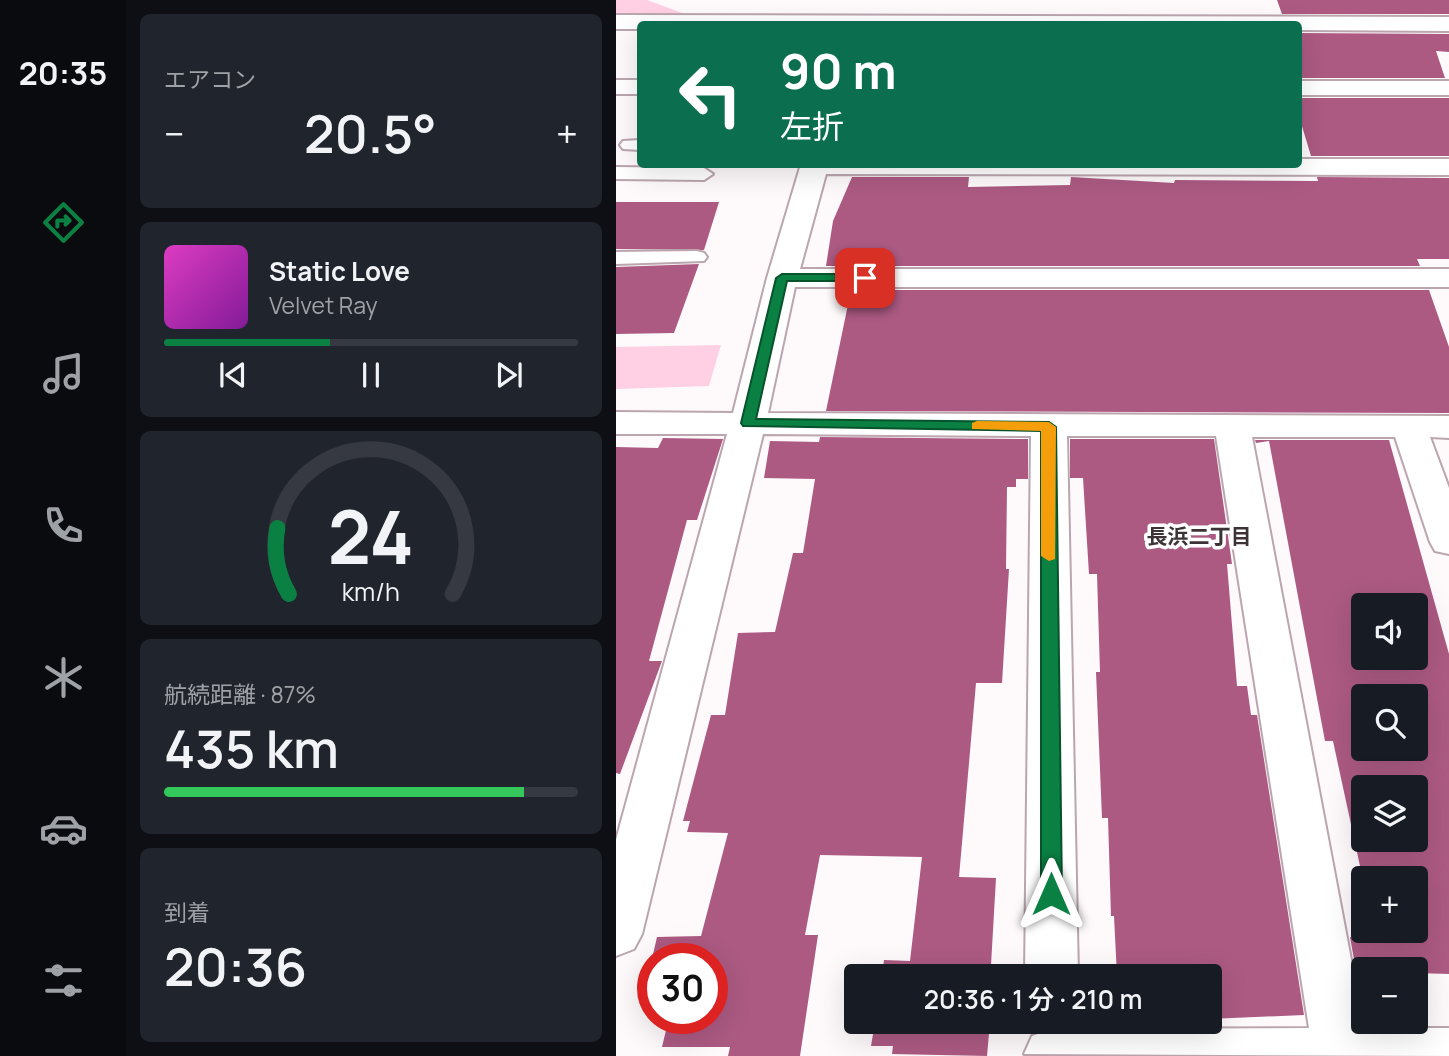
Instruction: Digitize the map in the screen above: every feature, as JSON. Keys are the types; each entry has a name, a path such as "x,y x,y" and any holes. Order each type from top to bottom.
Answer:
{"street":[{"path":"801,21 808,0"},
{"path":"938,21 940,0"},
{"path":"1359,0 1370,23"},
{"path":"616,22 637,22"},
{"path":"1302,23 1449,24"},
{"path":"616,87 637,87"},
{"path":"1302,88 1449,88"},
{"path":"1302,167 1449,167"},
{"path":"616,934 748,423 782,278 814,168"},
{"path":"782,278 1449,278"},
{"path":"616,423 1449,427"},
{"path":"1232,425 1340,1054"},
{"path":"1409,426 1449,542"},
{"path":"1049,427 1052,964"},
{"path":"1052,1044 1340,1054 1449,1053"}],"lane":[{"path":"616,173 704,174"},
{"path":"616,258 697,257"}],"shaded area":[{"path":"616,0 647,0 693,17 616,17"},
{"path":"721,345 709,386 616,389 616,347"}],"building":[{"path":"1277,0 1449,0 1449,14 1282,14"},
{"path":"1302,33 1449,34 1449,52 1436,51 1445,78 1302,78"},
{"path":"1302,98 1449,98 1449,156 1311,156 1302,126"},
{"path":"852,177 969,177 968,187 1070,185 1071,177 1174,183 1175,180 1318,181 1317,177 1449,178 1449,259 1417,259 1420,266 826,266 833,221"},
{"path":"616,202 719,202 704,250 616,249"},
{"path":"699,264 674,333 616,334 616,267"},
{"path":"851,290 1429,290 1449,347 1449,413 826,411"},
{"path":"820,437 1028,439 1028,479 1016,479 1016,487 1007,487 1006,569 1009,569 1002,683 976,683 959,877 996,878 991,964 884,964 884,960 910,961 922,857 820,855 805,935 818,935 800,1056 728,1056 730,1047 662,1047 665,1034 728,1034 728,943 656,943 657,937 701,936 728,833 687,832 690,821 683,821 711,715 725,715 738,633 775,632 793,553 803,553 815,479 764,478 770,441 819,442"},
{"path":"663,438 723,439 697,520 687,520 649,661 662,661 620,774 616,773 616,447 658,448"},
{"path":"1070,439 1214,439 1232,564 1227,564 1237,686 1247,686 1251,715 1257,715 1304,1015 1222,1018 1222,964 1116,964 1114,916 1111,916 1108,818 1102,818 1096,672 1100,672 1097,574 1089,574 1083,478 1070,478"},
{"path":"1255,440 1389,440 1449,654 1449,974 1428,973 1428,957 1354,957 1351,943 1428,943 1428,866 1360,866 1357,852 1428,852 1428,775 1351,775 1351,824 1333,741 1325,741 1269,441 1256,443"},
{"path":"873,1034 989,1034 987,1056 892,1054 893,1046 871,1046"}],"slow traffic":[{"path":"977,426 1049,427 1049,556"}],"district":[{"name":"長浜二丁目","path":"1199,536"}],"route":[{"path":"865,278 782,278 748,423 1049,427 1051,894"}]}
